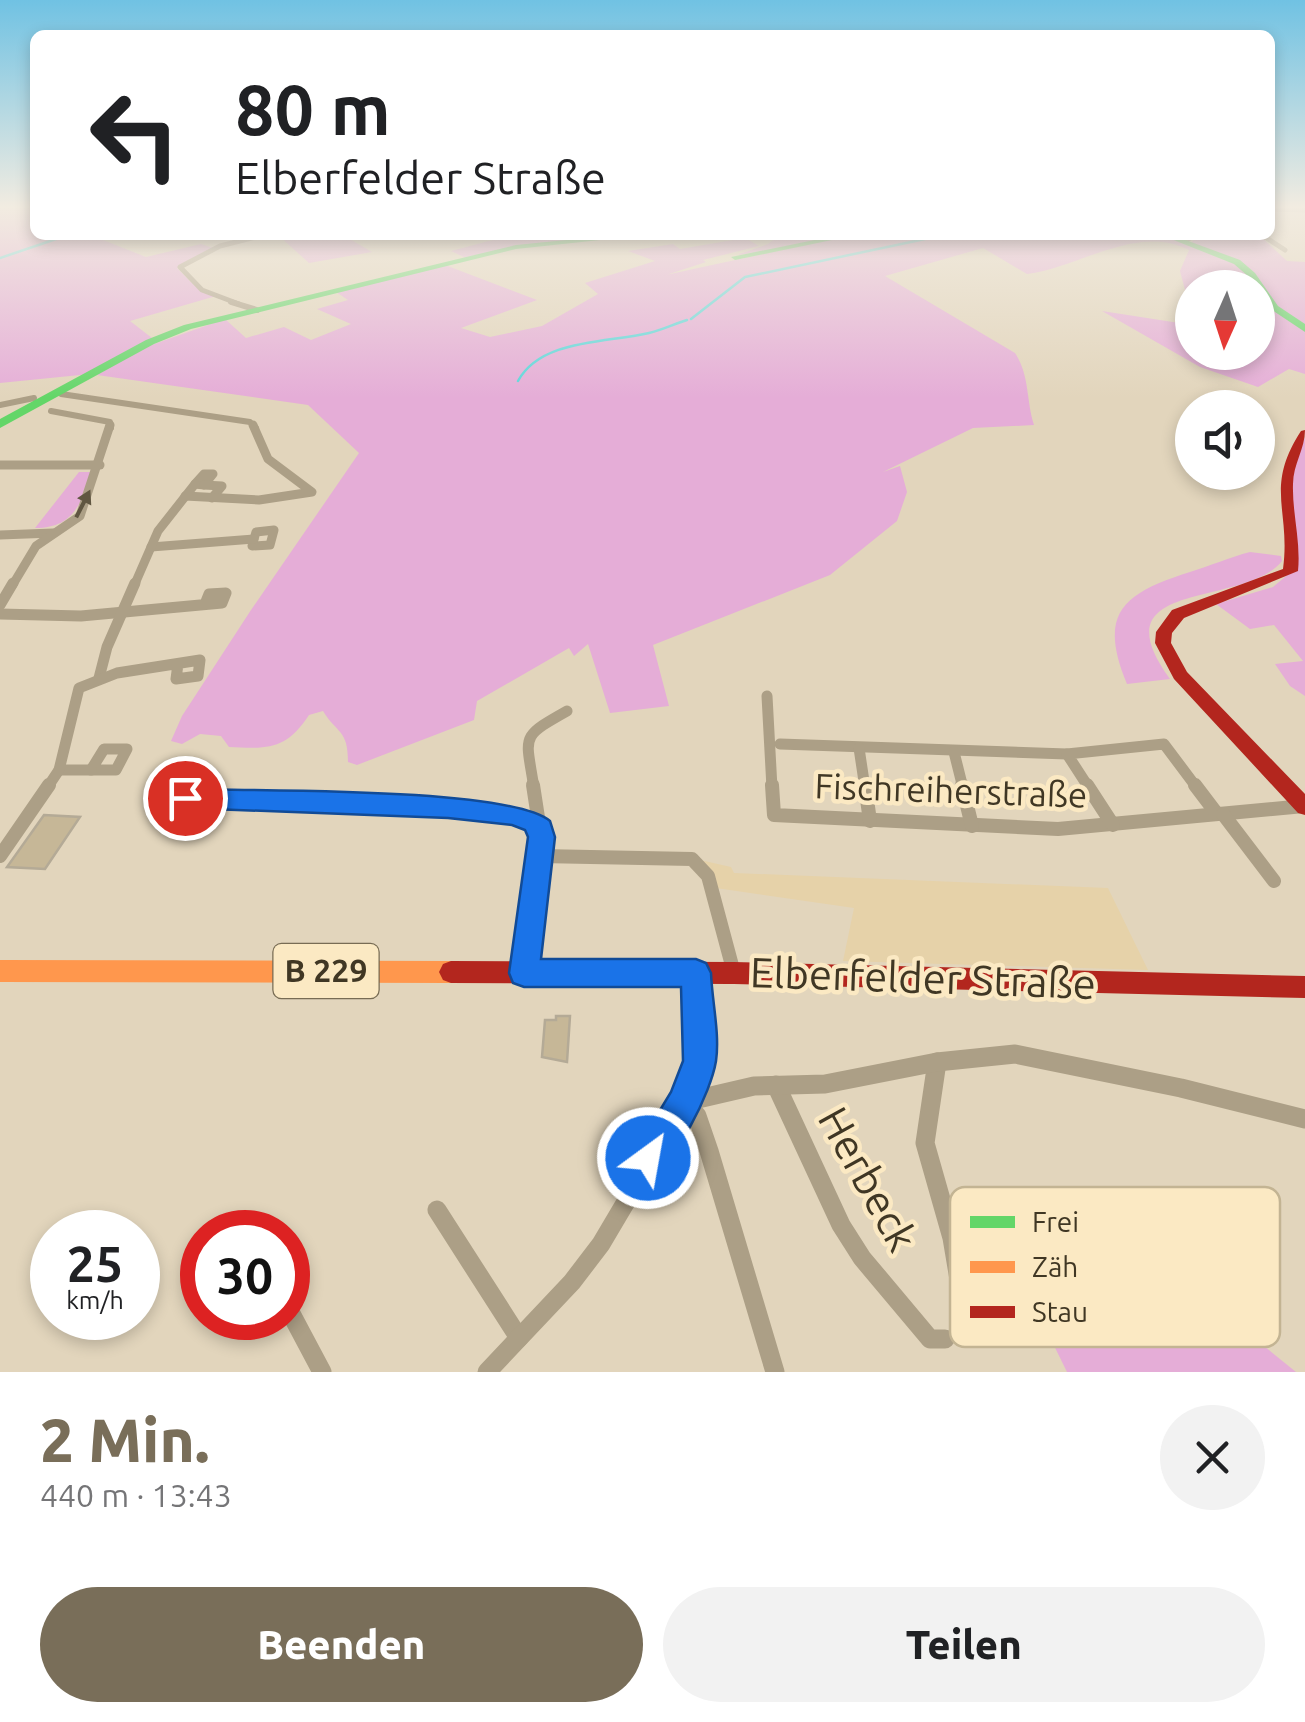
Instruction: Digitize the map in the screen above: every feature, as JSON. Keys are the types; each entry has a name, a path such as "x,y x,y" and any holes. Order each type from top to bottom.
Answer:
{"main road":[{"path":"0,424 175,331 423,270"},
{"path":"1247,270 1275,308 1305,328"},
{"path":"1305,434 1288,466 1285,506 1296,548 1290,571 1178,614 1164,632 1163,643 1180,675 1305,807"},
{"name":"Elberfelder Straße","path":"0,970 734,973 1305,987"}],"street":[{"path":"180,270 208,291 257,310"},
{"path":"62,394 250,422 258,430 268,459 305,488 280,498 259,500 185,496"},
{"path":"0,405 34,398"},
{"path":"0,605 33,550 80,516 112,427 110,422 50,411"},
{"path":"0,464 100,464"},
{"path":"98,678 121,612 165,520 200,485 222,486 212,498"},
{"path":"0,535 54,533"},
{"path":"152,547 254,539"},
{"path":"0,614 81,616 205,604"},
{"path":"0,856 59,770 79,688 85,680 178,664"},
{"name":"Fischreiherstraße","path":"768,696 774,815 1058,829 1305,807"},
{"path":"524,973 541,828 527,740 532,732 567,710"},
{"path":"780,744 1067,754 1164,744 1274,881"},
{"path":"859,748 870,822"},
{"path":"954,752 972,826"},
{"path":"1067,754 1113,825"},
{"path":"59,770 92,770"},
{"path":"185,798 497,812 527,817 541,828"},
{"path":"540,856 692,859 708,876 734,973"},
{"path":"487,1372 572,1282 602,1244 666,1128 685,1102 699,1061 696,973"},
{"path":"685,1102 776,1085 825,1084 937,1062 1015,1054 1181,1088 1305,1119"},
{"name":"Herbeck","path":"937,1062 925,1143 950,1231"},
{"name":"Herbeck","path":"776,1085 841,1225 862,1258 930,1339 944,1340"},
{"path":"685,1102 697,1116 710,1152 775,1372"},
{"path":"437,1210 519,1338"},
{"path":"305,1340 322,1372"}],"shaded area":[{"path":"0,270 179,270 194,285 216,296 130,321 152,338 90,374 0,383"},
{"path":"425,270 458,270 537,300 461,328 490,337 542,326 598,294 585,283 626,270 682,270 667,275 690,270 906,270 885,276 1015,353 1023,370 1034,425 973,428 883,472 900,466 907,492 897,521 830,575 653,645 669,706 610,713 588,644 574,656 569,648 477,701 474,720 357,765 348,762 344,737 323,711 309,715 284,741 265,747 229,747 221,736 200,734 182,744 171,741 182,716 251,610 359,453 308,405 97,375 143,348 225,319 246,338 284,327 311,340 351,324 317,309 348,300 336,292"},
{"path":"1275,270 1305,270 1305,374 1289,369 1258,387 1209,370 1275,370"},
{"path":"1102,311 1175,322 1175,353"},
{"path":"1305,437 1305,696 1290,686 1275,664 1303,661 1274,625 1250,629 1216,604 1273,587 1292,571 1287,484"},
{"path":"79,472 93,472 74,512 59,524 35,528"},
{"path":"1250,552 1281,556 1282,561 1263,576 1162,609 1151,624 1152,647 1170,679 1127,684 1115,639 1122,609 1148,588"},
{"path":"700,860 731,867 734,873 1108,888 1148,970 843,961 854,908 716,888"},
{"path":"1055,1347 1265,1347 1296,1372 1067,1372"}],"building":[{"path":"44,815 80,817 45,869 7,867"},
{"path":"556,1016 570,1016 567,1062 542,1057 545,1020 556,1020"}],"waterway":[{"path":"691,319 745,277 778,270"},
{"path":"518,381 528,367 558,350 649,333 687,320"}],"traffic: fast":[{"path":"0,424 150,342 188,327 422,270"},
{"path":"1246,270 1275,308 1305,329"}],"traffic: slow":[{"path":"0,971 451,972"}],"traffic: jam":[{"path":"1305,434 1287,470 1292,534 1290,571 1178,614 1164,632 1163,643 1180,675 1305,807"},
{"path":"451,972 734,973 1305,987"}],"route":[{"path":"185,798 448,808 497,812 527,817 534,822 541,828 540,856 524,973 696,973 700,1035 695,1077 685,1102 648,1158"}]}
